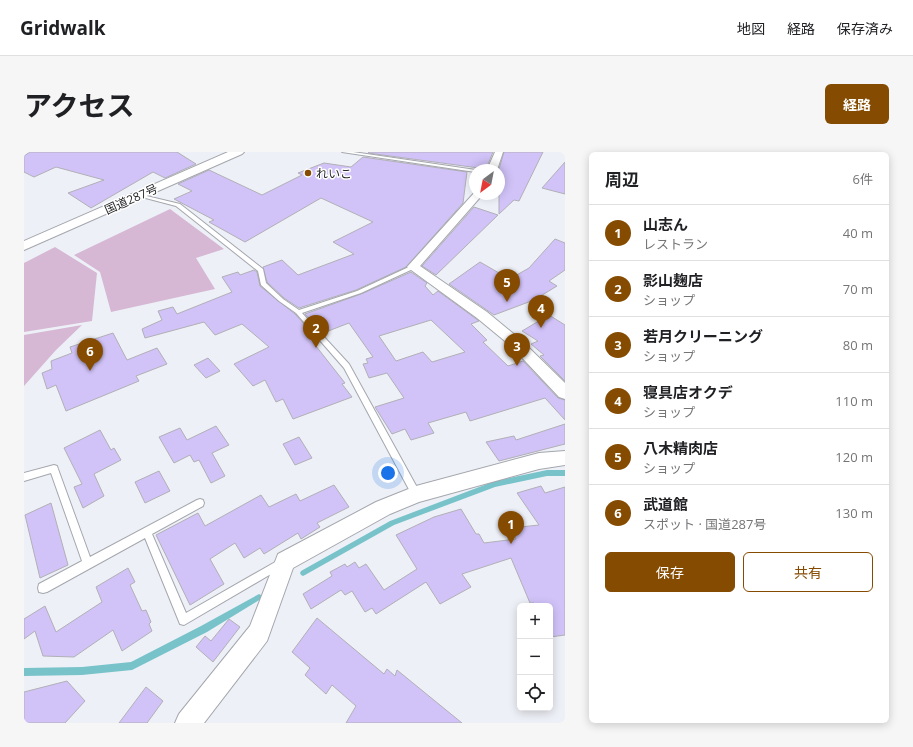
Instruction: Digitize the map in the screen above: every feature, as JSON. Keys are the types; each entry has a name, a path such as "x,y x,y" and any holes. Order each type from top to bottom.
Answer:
{"highway":[{"name":"国道287号","path":"24,246 238,152"}],"street":[{"path":"494,164 499,152"},
{"path":"473,200 413,266 482,315 516,343 565,393"},
{"path":"188,723 259,633 285,561 383,508 416,494 539,461 565,458"}],"lane":[{"path":"344,152 469,170"},
{"path":"140,195 178,205 261,270 263,284 281,300 298,312 347,366 416,494"},
{"path":"298,312 359,292 413,266"},
{"path":"24,476 54,469 88,563"},
{"path":"43,588 200,503"},
{"path":"147,532 184,620 285,561"}],"shaded area":[{"path":"170,209 224,249 196,258 215,289 111,312 100,272 74,255"},
{"path":"55,247 97,273 92,321 24,332 24,263"},
{"path":"82,325 56,350 24,386 24,335"}],"building":[{"path":"30,152 177,152 196,164 165,178 153,172 91,208 68,193 104,180 56,167 34,177 24,172 24,156"},
{"path":"493,152 488,164 469,164 469,167 368,153"},
{"path":"504,152 543,152 519,201 514,200 499,214 499,200 505,200 505,164 500,164"},
{"path":"363,157 467,172 463,203 406,267 356,290 299,308 284,298 267,282 263,267 282,260 298,275 354,254 333,242 373,222 321,198 245,242 209,222 214,220 174,199 192,191 178,184 209,170 262,195 302,175 298,173 324,163 351,167"},
{"path":"565,162 565,194 542,188"},
{"path":"474,207 498,215 436,275 422,266"},
{"path":"555,239 565,243 565,270 549,281 557,286 534,300 494,315 449,284 480,262 499,273 505,270 515,276 529,268"},
{"path":"254,270 257,272 260,286 295,314 315,336 311,338 313,340 312,341 345,383 342,384 352,397 293,419 283,399 276,402 265,380 253,386 234,364 269,347 242,324 215,335 204,322 145,338 142,329 162,320 158,311 173,307 177,314 232,292 222,277 238,272 240,275"},
{"path":"411,272 427,283 425,286 433,295 438,291 479,321 471,324 487,340 483,342 508,366 523,361 558,398 565,400 565,420 545,398 470,421 466,412 428,423 434,433 411,440 405,429 392,434 375,407 404,398 387,373 369,378 363,364 368,363 366,359 373,357 349,323 323,333 305,314 361,294","holes":["431,320 465,352 432,362 423,352 396,361 379,336"]},
{"path":"549,315 565,325 565,381 540,356 544,355 531,344 538,341 522,331"},
{"path":"113,333 127,360 157,348 167,364 136,376 139,381 66,411 56,385 47,389 42,373 52,369 51,361 72,353 70,347"},
{"path":"208,358 220,371 206,378 194,365"},
{"path":"565,424 565,444 499,461 486,442 514,436 516,440"},
{"path":"216,426 229,445 212,453 225,476 211,483 199,460 194,462 190,455 174,463 159,437 180,428 187,440"},
{"path":"100,430 111,450 114,448 121,460 94,474 104,496 83,508 74,487 82,484 64,448"},
{"path":"299,437 312,458 295,465 283,444"},
{"path":"159,471 170,491 145,503 135,482"},
{"path":"334,485 349,507 317,523 320,527 301,539 298,533 264,554 260,548 244,558 235,543 210,559 224,584 190,605 156,535 198,513 205,526 261,495 269,507 296,494 300,501"},
{"path":"541,486 545,493 565,487 565,635 553,637 553,603 530,603 511,558 462,574 471,587 440,604 426,582 376,614 372,608 365,612 352,591 345,595 341,590 311,609 303,594 332,576 330,572 345,564 347,567 355,562 359,568 366,564 384,590 417,569 396,535 434,517 461,509 476,534 479,534 484,543 516,539 511,528 539,525 517,493"},
{"path":"51,503 68,565 40,578 25,515"},
{"path":"128,568 135,582 130,585 142,611 146,610 151,622 149,624 152,631 122,651 113,630 74,657 43,656 35,631 24,639 24,619 45,606 56,632 102,602 96,587"},
{"path":"317,618 384,674 387,669 395,676 397,670 462,723 346,723 356,706 332,685 326,694 305,675 310,668 292,652"},
{"path":"229,619 240,627 213,662 196,647 205,636 211,641"},
{"path":"67,681 85,701 65,723 24,723 24,692"},
{"path":"146,687 163,701 147,723 119,723"}],"waterway":[{"path":"303,573 392,523 495,484 547,473 565,473"},
{"path":"24,672 82,671 132,666 204,629 259,597"}],"place":[{"name":"れいこ","path":"308,173"},
{"name":"八木精肉店","path":"507,302"},
{"name":"寝具店オクデ","path":"541,328"},
{"name":"影山麹店","path":"316,348"},
{"name":"若月クリーニング","path":"517,366"},
{"name":"武道館","path":"90,371"},
{"name":"山志ん","path":"511,544"}]}
